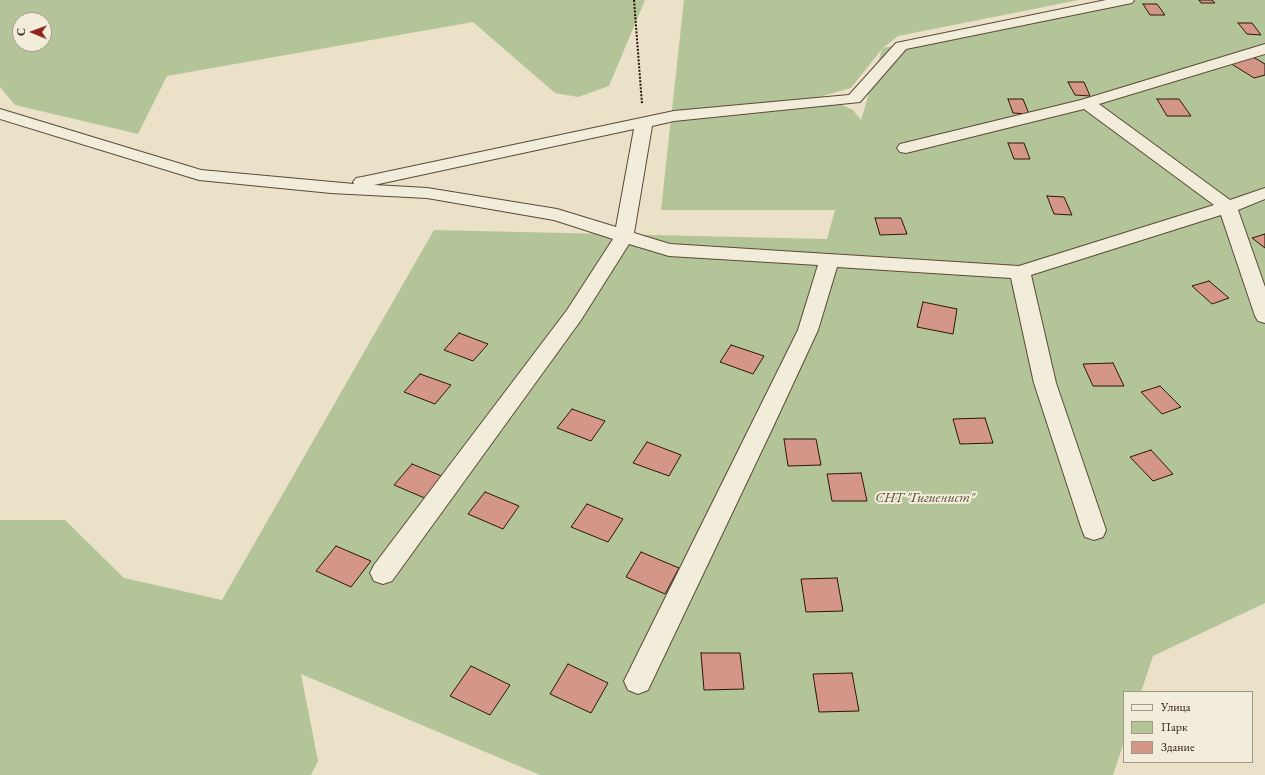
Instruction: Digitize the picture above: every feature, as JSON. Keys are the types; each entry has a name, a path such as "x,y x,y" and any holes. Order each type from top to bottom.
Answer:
{"street":[{"path":"331,188 674,116 854,99 901,46 1127,0"},
{"path":"906,148 1087,103 1265,49"},
{"path":"1087,103 1228,207 1265,316"},
{"path":"0,114 199,175 331,188 427,193 557,215 670,250 1020,272 1228,207 1265,193"},
{"path":"383,573 574,315 624,236 644,122"},
{"path":"638,681 808,330 829,260"},
{"path":"1020,272 1045,383 1094,530"}],"path":[{"path":"634,0 644,122"}],"green space":[{"path":"0,0 645,0 609,86 578,97 555,93 473,22 167,76 138,134 15,105 0,87"},
{"name":"СНТ \"Гигиенист\"","path":"684,0 1079,0 898,36 883,48 1105,0 1265,0 1265,603 1153,656 1141,691 1123,691 1123,745 1113,775 540,775 301,674 318,761 311,775 0,775 0,520 65,520 124,578 222,600 434,230 827,239 835,210 661,210","holes":["882,49 861,120 853,110 822,96 851,88"]}],"building":[{"path":"1199,0 1212,0 1215,3 1201,3"},
{"path":"1143,4 1157,4 1165,15 1150,15"},
{"path":"1238,23 1252,23 1261,35 1247,34"},
{"path":"1253,57 1265,64 1265,75 1254,78 1230,63"},
{"path":"1068,82 1084,82 1090,96 1075,95"},
{"path":"1008,99 1023,99 1029,114 1013,113"},
{"path":"1157,99 1179,99 1191,116 1167,116"},
{"path":"1008,143 1024,143 1030,159 1014,159"},
{"path":"1047,196 1064,197 1072,215 1054,214"},
{"path":"875,218 901,218 907,234 880,235"},
{"path":"1265,234 1265,248 1252,238"},
{"path":"1209,281 1229,298 1212,304 1192,286"},
{"path":"923,302 957,309 953,334 917,327"},
{"path":"459,333 488,344 473,361 444,350"},
{"path":"731,345 764,356 753,374 720,362"},
{"path":"1113,363 1124,386 1093,386 1083,364"},
{"path":"420,374 451,385 435,404 404,392"},
{"path":"1160,386 1181,407 1162,414 1141,392"},
{"path":"572,409 605,421 591,441 557,428"},
{"path":"985,418 993,443 960,444 953,419"},
{"path":"784,439 816,439 821,465 788,466"},
{"path":"647,442 681,455 669,476 633,463"},
{"path":"1151,450 1173,474 1153,481 1130,457"},
{"path":"412,464 444,477 427,499 394,485"},
{"path":"861,473 867,501 832,501 827,474"},
{"path":"485,492 519,506 503,529 468,514"},
{"path":"587,504 623,519 608,542 571,527"},
{"path":"336,546 371,561 351,587 316,571"},
{"path":"641,552 679,568 665,594 626,577"},
{"path":"837,578 843,611 806,612 801,579"},
{"path":"701,653 740,653 744,689 704,690"},
{"path":"568,664 608,683 591,713 550,694"},
{"path":"471,666 510,685 490,715 450,696"},
{"path":"852,673 859,711 819,712 813,674"}]}
